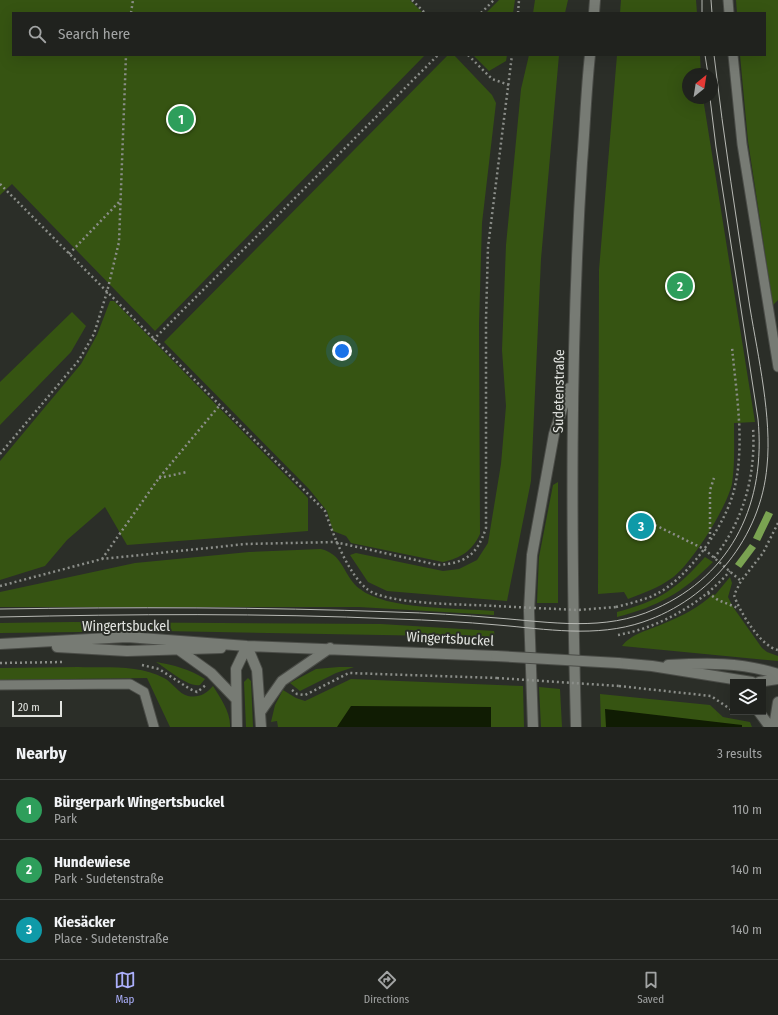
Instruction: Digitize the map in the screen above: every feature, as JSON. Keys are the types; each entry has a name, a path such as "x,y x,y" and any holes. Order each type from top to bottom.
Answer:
{"main road":[{"path":"594,12 595,0"},
{"name":"Sudetenstraße","path":"576,727 572,574 572,379 578,225 590,56"},
{"path":"533,727 529,611 532,555 554,434 572,379"},
{"name":"Wingertsbuckel","path":"3,644 127,637 247,646 330,648 618,663 652,666 730,679"},
{"name":"Wingertsbuckel","path":"3,644 127,651 247,646"},
{"path":"237,727 236,669 247,646"},
{"path":"247,646 257,670 261,727"},
{"path":"261,711 282,681 330,648"},
{"path":"179,650 211,673 236,699"},
{"name":"Wingertsbuckel","path":"652,666 721,663 755,667 778,674"},
{"path":"722,678 730,685"},
{"path":"766,681 778,679"},
{"path":"774,727 778,702"},
{"path":"761,715 770,727"}],"lane":[{"path":"728,0 729,12"},
{"path":"733,56 742,144 778,368"},
{"path":"0,685 130,684 144,692 154,727"}],"path":[{"path":"131,12 133,0"},
{"path":"412,0 424,12"},
{"path":"482,12 494,0"},
{"path":"518,12 519,0"},
{"path":"0,454 79,360 94,334 107,292 119,242 126,56"},
{"path":"153,340 437,56"},
{"path":"469,56 492,79 508,85"},
{"path":"0,586 102,559 246,544 335,542 438,565 454,564 470,557 481,543 486,528 486,319 488,247 512,56"},
{"path":"0,184 153,340 325,511 335,542 360,583 368,590 379,595 401,600 578,610 616,607 644,600 669,586 694,562 704,549 725,516 735,486 739,452 738,408 732,347"},
{"path":"69,254 121,200"},
{"path":"102,559 159,478 219,406"},
{"path":"714,558 727,541 744,504 751,478 754,451 753,427"},
{"path":"159,478 187,472"},
{"path":"710,539 710,490 714,478"},
{"path":"778,523 763,553 741,581 734,595 738,608 766,645 778,650"},
{"path":"655,525 704,549 741,581"},
{"path":"618,635 653,625 684,610 708,593 730,571"},
{"path":"708,593 718,600 738,608"},
{"path":"496,678 619,686 711,696 730,709"}],"green space":[{"path":"0,0 410,0 422,12 12,12 12,56 424,56 155,331 12,184 0,195"},
{"path":"499,0 515,0 513,12 487,12"},
{"path":"535,0 568,0 565,12 533,12"},
{"path":"621,0 696,0 697,12 620,12"},
{"path":"736,0 778,0 778,300 773,305 748,141 740,56 766,56 766,12 737,12"},
{"path":"447,56 455,56 492,95 496,103 482,223 479,324 480,534 470,549 465,553 461,556 443,562 351,543 346,536 333,531 327,511 309,489 164,342"},
{"path":"474,56 507,56 506,61 489,71"},
{"path":"529,56 559,56 541,259 531,481 507,601 387,591 368,582 350,555 356,553 443,571 459,569 477,560 488,543 501,464 506,406 502,350 506,245 521,89"},
{"path":"617,56 700,56 701,68 682,68 682,104 704,104 755,422 734,423 733,476 729,494 707,535 689,561 680,571 667,582 628,599 624,592 598,594 599,270"},
{"path":"110,301 114,301 308,498 308,531 127,545 105,507 67,540 45,566 0,580 0,461 81,364 97,335"},
{"path":"72,312 86,326 71,352 0,425 0,382"},
{"path":"558,482 558,603 537,603 539,557 553,485"},
{"path":"321,549 335,556 354,584 372,596 387,601 424,607 494,611 494,615 359,607 0,607 0,592 135,563 249,552"},
{"path":"705,557 713,562 702,573 680,590 658,603 617,617 617,612 645,603 676,586"},
{"path":"730,577 732,583 728,597 733,607 762,648 767,652 778,656 778,661 622,646 636,635 697,607 713,594 715,595"},
{"path":"0,623 381,624 494,631 495,637 162,631 0,633"},
{"path":"156,662 181,668 205,679 200,685 190,684"},
{"path":"354,667 336,673 300,691 290,683 316,669"},
{"path":"0,668 122,668 144,671 164,678 188,696 202,695 213,686 227,711 230,727 170,727 147,678 0,680"},
{"path":"248,678 251,681 253,727 246,727 244,682"},
{"path":"351,679 523,686 524,727 278,727 277,721 271,722 275,705 283,690 296,698 305,701"},
{"path":"539,687 560,689 562,727 541,727"},
{"path":"600,694 710,705 723,717 750,722 752,727 601,727"}],"shaded area":[{"path":"351,706 491,707 491,727 337,727"},
{"path":"605,709 742,725 742,727 606,727"}],"building":[{"path":"766,511 773,514 760,541 753,538"},
{"path":"636,513 646,513 647,539 636,539"},
{"path":"750,544 756,548 741,568 735,564"}],"tram line":[{"path":"702,0 702,12"},
{"path":"711,0 712,12"},
{"path":"705,56 707,68"},
{"path":"0,617 148,615 346,617 589,631 607,630 643,622 668,612 690,598 711,581 728,562 743,540 755,517 763,492 768,447 766,408 722,119 714,56"},
{"path":"0,609 197,608 345,610 446,614 577,624 617,621 636,616 655,609 682,594 706,576 724,555 739,532 750,506 756,478 759,449 758,419 711,104"}],"place":[{"name":"Bürgerpark Wingertsbuckel","path":"181,119"},
{"name":"Hundewiese","path":"680,286"},
{"name":"Kiesäcker","path":"641,526"}]}
